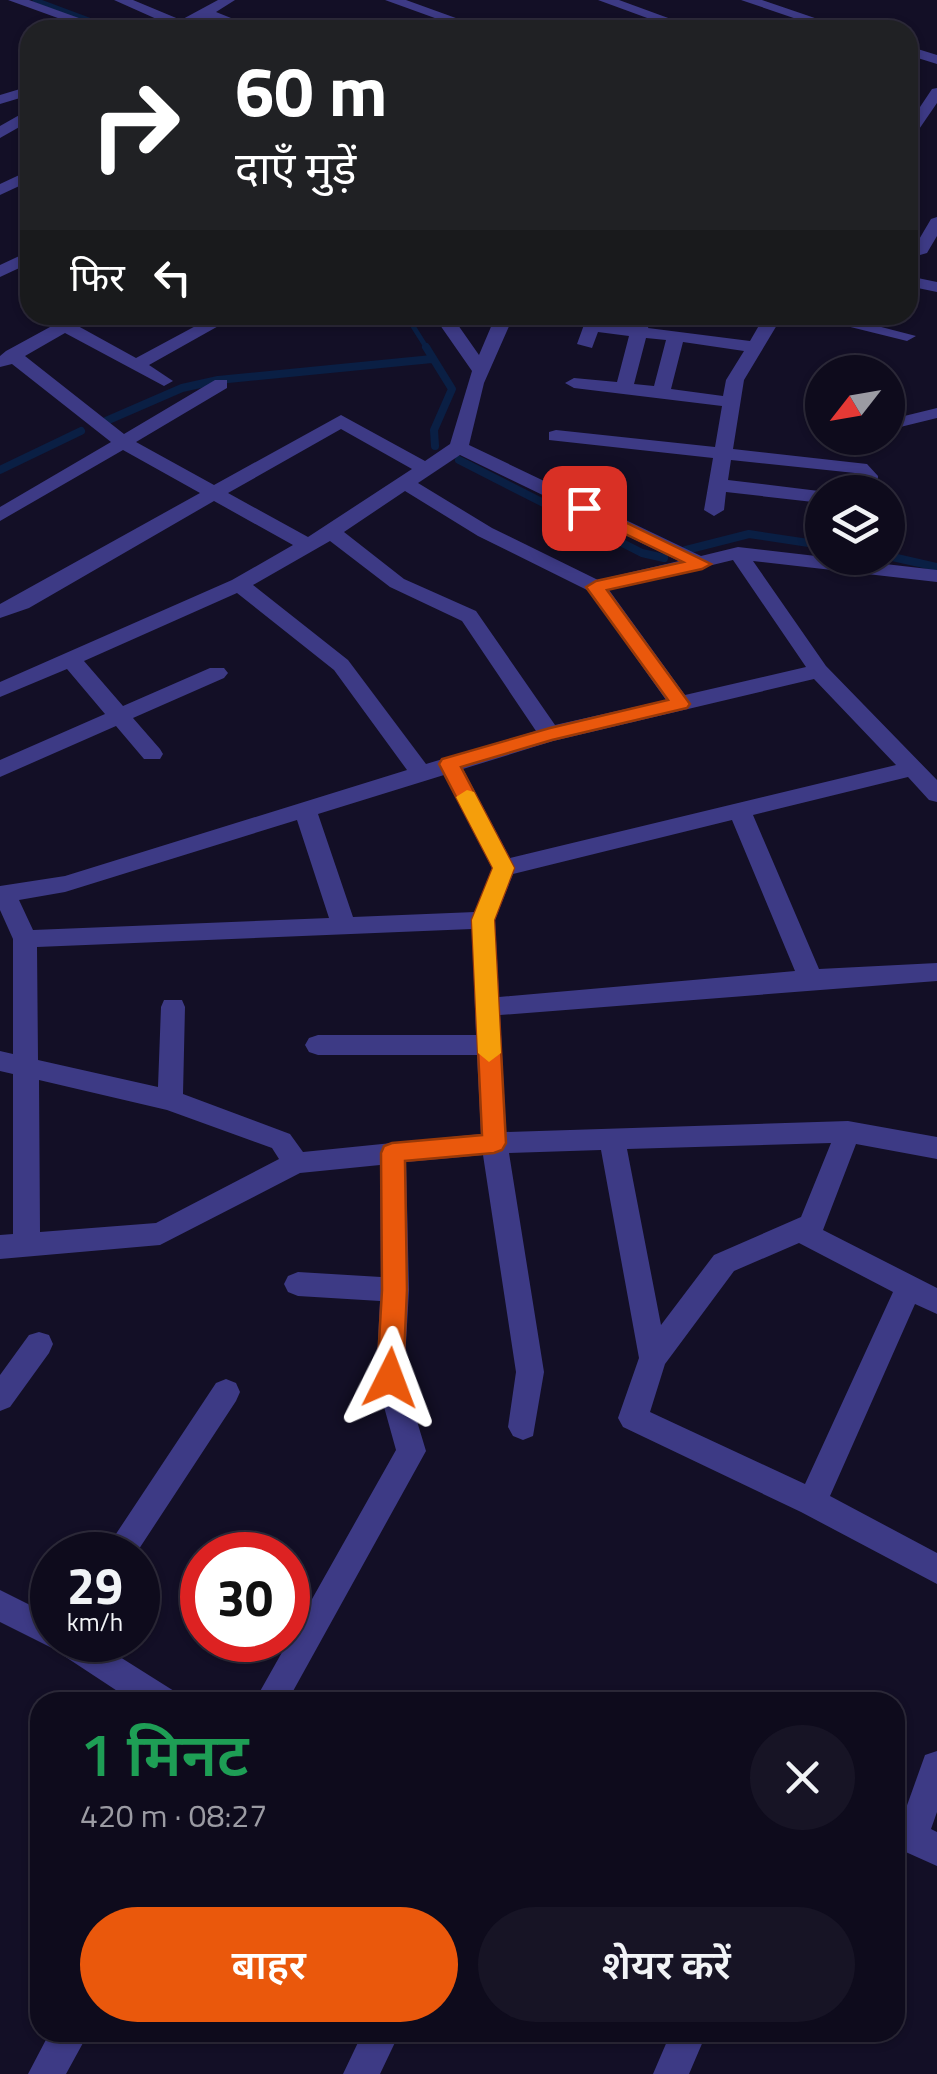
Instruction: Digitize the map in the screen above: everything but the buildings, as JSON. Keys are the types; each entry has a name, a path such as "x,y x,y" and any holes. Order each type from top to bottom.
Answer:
{"street":[{"path":"15,0 75,20"},
{"path":"120,0 161,20"},
{"path":"192,20 228,0"},
{"path":"392,0 452,20"},
{"path":"605,0 664,20"},
{"path":"748,0 813,20"},
{"path":"206,13 226,20"},
{"path":"918,120 937,92"},
{"path":"921,254 937,222"},
{"path":"136,366 211,325"},
{"path":"449,325 480,370"},
{"path":"0,690 239,584 309,546 427,470 458,447 480,370 500,325"},
{"path":"590,328 621,325"},
{"path":"624,388 640,325"},
{"path":"646,325 676,336 755,347"},
{"path":"714,510 736,380 768,325"},
{"path":"857,325 907,336"},
{"path":"164,381 65,326 6,359 124,443 309,546"},
{"path":"661,392 676,336"},
{"path":"574,383 731,402"},
{"path":"0,515 222,384"},
{"path":"905,423 933,420"},
{"path":"0,612 22,604 341,421 427,470"},
{"path":"556,436 860,468 867,475"},
{"path":"458,447 702,564"},
{"path":"406,484 492,536 596,587 680,704"},
{"path":"718,485 805,495"},
{"path":"331,532 397,583 468,616 550,734"},
{"path":"738,553 820,671 937,794"},
{"path":"596,587 738,553 937,576"},
{"path":"239,584 337,661 421,773"},
{"path":"71,660 152,754"},
{"path":"820,671 550,734 64,884 2,895 25,939 12,1064 14,1246 160,1234 296,1164 392,1153 494,1143 848,1132 937,1148"},
{"path":"0,770 217,673"},
{"path":"450,764 504,868 483,920 494,1143 530,1372 523,1427"},
{"path":"504,868 912,768"},
{"path":"305,809 344,926"},
{"path":"739,810 812,978"},
{"path":"25,939 483,920"},
{"path":"487,1008 812,978 937,972"},
{"path":"170,1100 174,1007"},
{"path":"318,1045 489,1045"},
{"path":"12,1064 170,1100 281,1142 296,1164"},
{"path":"848,1132 812,1224 724,1263 653,1358 633,1418 812,1502 937,1569"},
{"path":"612,1140 653,1358"},
{"path":"276,1692 411,1451 390,1378 395,1290 392,1153"},
{"path":"798,1230 937,1302"},
{"path":"298,1284 395,1290"},
{"path":"812,1502 908,1289"},
{"path":"0,1398 39,1344"},
{"path":"132,1532 226,1392"},
{"path":"0,1606 30,1622"},
{"path":"99,1662 146,1692"},
{"path":"914,1839 937,1767"},
{"path":"46,2074 65,2042"},
{"path":"361,2074 377,2042"},
{"path":"672,2074 685,2042"}],"waterway":[{"path":"35,0 89,20"},
{"path":"412,325 428,350"},
{"path":"426,347 452,389 434,430 435,446"},
{"path":"106,421 182,388 218,380 432,359"},
{"path":"0,470 81,431"},
{"path":"459,460 642,553 664,558"},
{"path":"686,550 749,534 805,542"},
{"path":"905,560 937,567"}],"slow traffic":[{"path":"467,797 504,868 483,920 489,1053"}],"route":[{"path":"390,1378 395,1290 392,1153 494,1143 483,920 504,868 450,764 550,734 680,704 596,587 702,564 584,508"}]}
